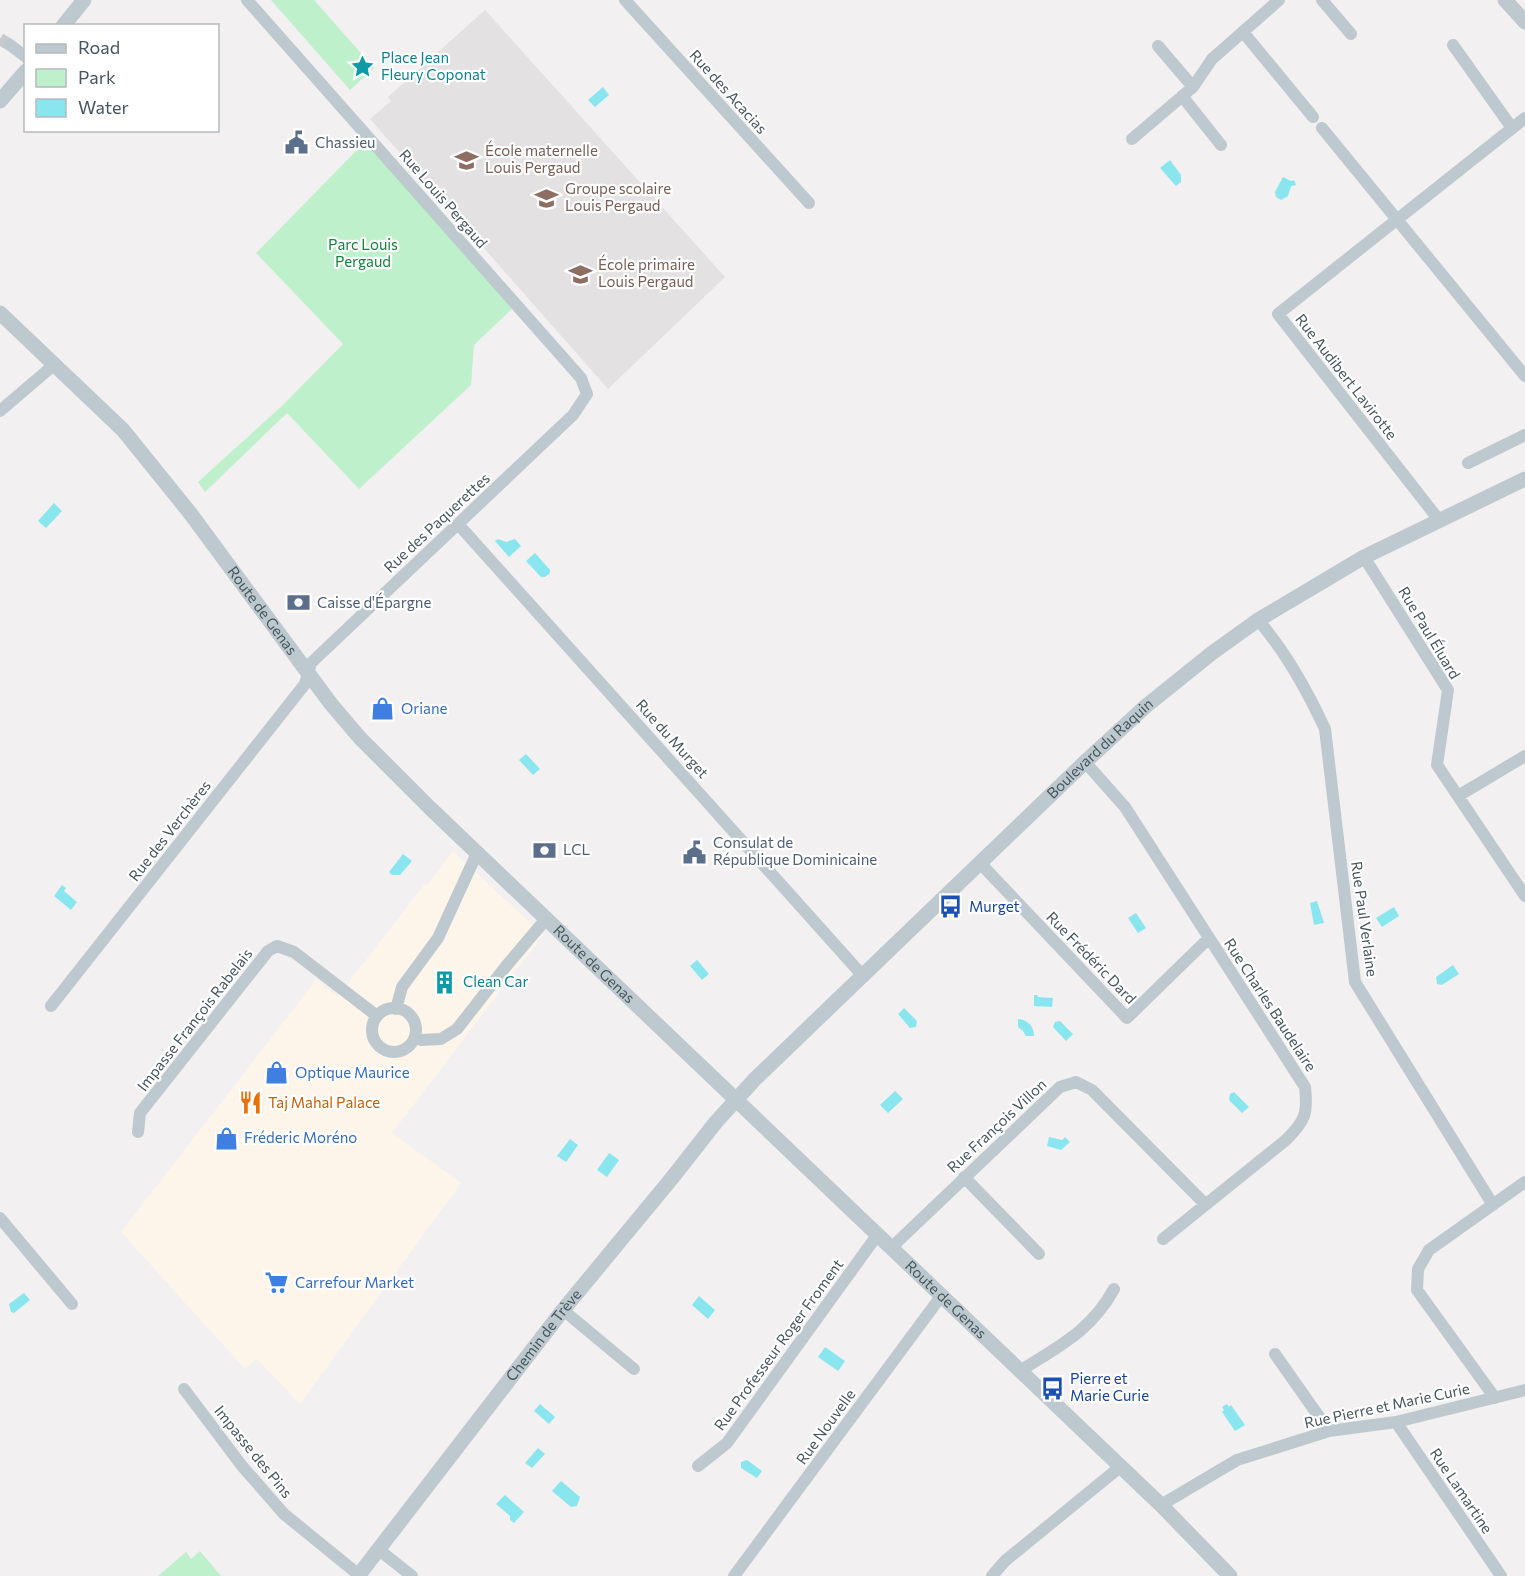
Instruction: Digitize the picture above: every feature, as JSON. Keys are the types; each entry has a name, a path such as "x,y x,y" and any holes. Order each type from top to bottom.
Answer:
{"street":[{"path":"65,24 84,0"},
{"name":"Rue Louis Pergaud","path":"247,0 581,378 587,394"},
{"name":"Rue des Acacias","path":"625,0 809,204"},
{"path":"1132,139 1193,87 1212,59 1279,0"},
{"path":"1322,0 1351,34"},
{"path":"1505,0 1525,22"},
{"path":"1243,32 1312,117"},
{"path":"10,45 24,56"},
{"path":"1453,45 1512,128"},
{"path":"1158,46 1193,87"},
{"path":"0,101 24,73"},
{"path":"1182,96 1221,145"},
{"name":"Rue Audibert Lavirotte","path":"1439,520 1278,314 1525,118"},
{"path":"1322,128 1525,376"},
{"name":"Route de Genas","path":"0,313 123,430 190,513 360,738 477,853 1161,1505 1225,1574"},
{"path":"0,411 55,364"},
{"name":"Rue des Paquerettes","path":"308,672 311,663 573,415 587,394"},
{"path":"1468,463 1525,435"},
{"name":"Boulevard du Raquin","path":"736,1100 763,1071 1085,762 1146,706 1212,653 1258,620 1364,556 1525,479"},
{"name":"Rue du Murget","path":"458,524 863,976"},
{"name":"Rue Paul Éluard","path":"1364,556 1448,690 1437,765 1525,896"},
{"name":"Rue Paul Verlaine","path":"1258,620 1271,634 1308,694 1325,729 1355,982 1492,1205"},
{"name":"Rue des Verchères","path":"51,1006 301,689 308,672"},
{"path":"1458,796 1525,756"},
{"name":"Rue Charles Baudelaire","path":"1085,762 1125,807 1305,1087 1307,1107 1300,1127 1163,1239"},
{"path":"396,1009 402,987 438,938 477,853"},
{"name":"Rue Frédéric Dard","path":"980,863 1127,1018 1209,938"},
{"path":"415,1037 441,1040 457,1029 546,919"},
{"name":"Impasse François Rabelais","path":"138,1132 140,1113 268,951 277,946 294,951 378,1016"},
{"path":"396,1009 405,1011 414,1020 415,1037 407,1048 401,1051 388,1051 382,1048 372,1030 378,1016 387,1010 396,1009"},
{"name":"Rue François Villon","path":"892,1247 1060,1087 1076,1082 1092,1090 1205,1204"},
{"name":"Chemin de Trève","path":"359,1576 562,1310 736,1100"},
{"path":"964,1177 1039,1254"},
{"path":"1495,1398 1417,1290 1418,1269 1429,1250 1525,1182"},
{"path":"0,1218 72,1304"},
{"name":"Rue Professeur Roger Froment","path":"698,1466 727,1443 878,1234"},
{"path":"1020,1371 1075,1337 1103,1308 1114,1288"},
{"name":"Rue Nouvelle","path":"734,1576 942,1295"},
{"path":"562,1310 634,1369"},
{"path":"1275,1354 1329,1431"},
{"name":"Impasse des Pins","path":"184,1389 242,1466 285,1514 359,1576"},
{"name":"Rue Pierre et Marie Curie","path":"1161,1505 1237,1460 1329,1431 1396,1422 1525,1390"},
{"name":"Rue Lamartine","path":"1396,1422 1501,1576"},
{"path":"992,1576 1005,1561 1120,1467"},
{"path":"379,1550 412,1576"}],"shaded area":[{"name":"Groupe scolaire Louis Pergaud","path":"485,10 725,277 608,389 370,119 391,101 388,97"},
{"path":"453,851 543,935 392,1133 461,1183 300,1404 257,1359 245,1369 121,1232 316,980 338,996"}],"green space":[{"path":"271,0 314,0 374,68 350,90"},
{"name":"Parc Louis Pergaud","path":"366,141 513,308 474,345 471,385 359,489 287,413 205,492 198,482 283,405 343,344 256,253"},
{"path":"200,1551 221,1576 158,1576 186,1552 191,1559"}],"water":[{"path":"603,87 609,95 595,107 588,100"},
{"path":"1170,160 1181,175 1181,182 1176,186 1160,168"},
{"path":"1283,177 1294,180 1296,185 1291,186 1288,196 1281,200 1276,197 1275,192"},
{"path":"54,503 62,511 46,528 38,521"},
{"path":"498,539 506,542 515,539 521,546 509,557 495,541"},
{"path":"535,553 550,570 545,577 541,577 526,561"},
{"path":"526,754 540,769 533,775 519,760"},
{"path":"403,854 412,861 400,875 392,875 389,872"},
{"path":"62,885 66,888 64,891 77,902 71,910 54,896"},
{"path":"1317,901 1324,923 1314,925 1310,903"},
{"path":"1394,907 1399,916 1382,927 1376,918"},
{"path":"1136,913 1146,928 1138,933 1128,918"},
{"path":"697,960 709,974 702,980 690,966"},
{"path":"1453,965 1459,974 1442,985 1437,984 1436,977"},
{"path":"1034,995 1053,998 1052,1007 1034,1006"},
{"path":"904,1008 917,1021 916,1027 910,1028 898,1014"},
{"path":"1018,1019 1030,1024 1034,1036 1026,1036 1018,1027"},
{"path":"1060,1021 1073,1034 1066,1041 1053,1027 1055,1022"},
{"path":"895,1091 903,1099 888,1113 880,1105"},
{"path":"1234,1092 1249,1107 1242,1113 1229,1100 1230,1094"},
{"path":"1049,1137 1062,1140 1065,1137 1070,1142 1061,1150 1047,1146"},
{"path":"570,1139 578,1145 566,1162 557,1156"},
{"path":"609,1153 619,1160 607,1177 597,1170"},
{"path":"24,1293 30,1300 14,1313 11,1312 9,1304"},
{"path":"699,1296 715,1310 708,1319 692,1305"},
{"path":"825,1347 845,1361 838,1371 818,1357"},
{"path":"540,1404 555,1417 549,1424 534,1411"},
{"path":"1227,1404 1229,1407 1231,1405 1245,1425 1235,1431 1222,1412 1224,1410 1222,1407"},
{"path":"538,1448 545,1454 532,1468 525,1463"},
{"path":"747,1460 762,1471 757,1478 741,1468 741,1462"},
{"path":"561,1481 580,1497 577,1506 571,1507 552,1491"},
{"path":"505,1495 524,1512 514,1523 510,1520 510,1516 496,1504"}],"tunnel":[{"path":"0,39 10,45"}],"place":[{"name":"Place Jean Fleury Coponat","path":"363,67"},
{"name":"Chassieu","path":"297,143"},
{"name":"École maternelle Louis Pergaud","path":"467,160"},
{"name":"Groupe scolaire Louis Pergaud","path":"547,198"},
{"name":"École primaire Louis Pergaud","path":"580,274"},
{"name":"Caisse d'Épargne","path":"299,603"},
{"name":"Oriane","path":"383,709"},
{"name":"LCL","path":"545,850"},
{"name":"Consulat de République Dominicaine","path":"695,852"},
{"name":"Murget","path":"951,907"},
{"name":"Clean Car","path":"445,982"},
{"name":"Optique Maurice","path":"277,1073"},
{"name":"Taj Mahal Palace","path":"250,1103"},
{"name":"Fréderic Moréno","path":"226,1138"},
{"name":"Carrefour Market","path":"277,1283"},
{"name":"Pierre et Marie Curie","path":"1052,1388"}]}
